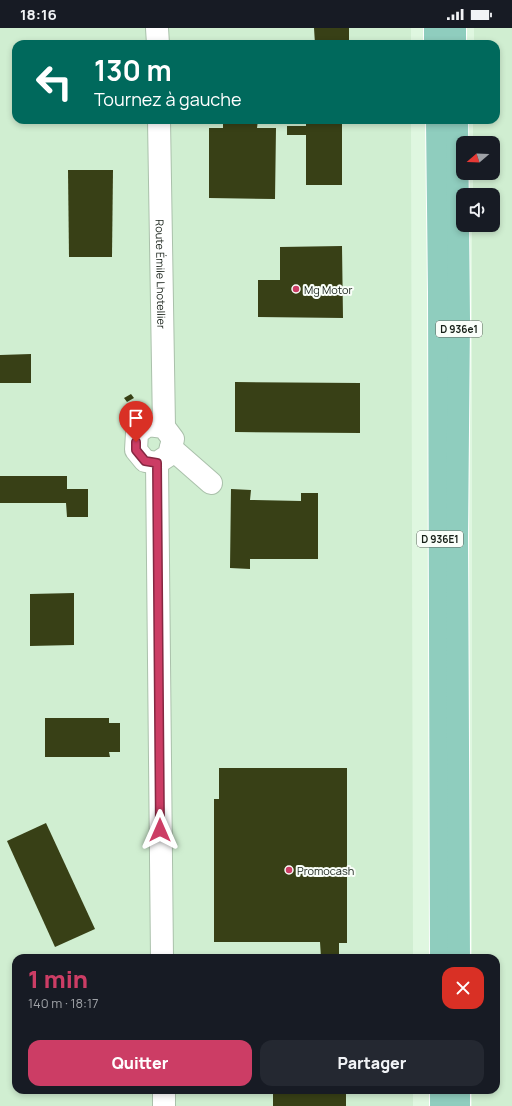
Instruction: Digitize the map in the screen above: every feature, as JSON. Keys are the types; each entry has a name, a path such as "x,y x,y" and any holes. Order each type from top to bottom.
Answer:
{"main road":[{"path":"434,28 435,40"},
{"path":"455,28 455,40"},
{"name":"D 936E1","path":"437,124 441,954"},
{"name":"D 936e1","path":"457,538 459,328 458,124"},
{"name":"D 936E1","path":"457,538 459,954"},
{"path":"441,1094 441,1106"},
{"path":"459,1094 459,1106"}],"street":[{"path":"157,28 158,40"},
{"name":"Route Émile Lhotellier","path":"159,124 164,427"},
{"path":"162,954 164,455 173,439 164,427 148,425 137,433 136,450 145,461 164,455 211,483"},
{"path":"164,1094 164,1106"}],"shaded area":[{"path":"0,28 411,28 411,40 12,40 12,124 411,124 413,954 12,954 12,1094 413,1094 413,1106 0,1106"},
{"path":"474,28 512,28 512,1106 472,1106 472,1094 500,1094 500,954 472,954 472,232 500,232 500,188 473,188 473,180 500,180 500,136 473,136 473,124 500,124 500,40 474,40"}],"building":[{"path":"314,28 349,28 349,40 315,40"},
{"path":"223,124 258,124 257,128 276,128 275,199 209,198 209,128 223,128"},
{"path":"306,124 342,124 342,185 306,185 306,135 287,135 287,126 306,126"},
{"path":"68,170 113,170 112,257 69,257"},
{"path":"342,246 343,318 258,317 258,280 280,280 280,247"},
{"path":"31,354 31,383 0,383 0,355"},
{"path":"235,382 360,383 360,433 235,432"},
{"path":"131,394 134,398 127,402 124,398"},
{"path":"0,476 67,476 67,489 88,489 88,517 67,517 66,503 0,503"},
{"path":"231,489 251,490 250,500 301,501 301,493 318,493 318,559 250,559 250,569 230,568"},
{"path":"74,593 74,645 30,646 30,594"},
{"path":"45,718 109,718 109,723 120,723 120,752 109,752 110,757 45,757"},
{"name":"Promocash","path":"219,768 347,768 347,943 339,943 339,954 321,954 320,942 214,942 214,799 219,799"},
{"path":"46,823 95,929 55,947 7,841"},
{"path":"273,1094 346,1094 346,1106 273,1106"}],"place":[{"name":"Mg Motor","path":"296,289"},
{"name":"Promocash","path":"289,870"}],"route":[{"path":"136,442 136,450 145,461 157,463 160,830"}]}
